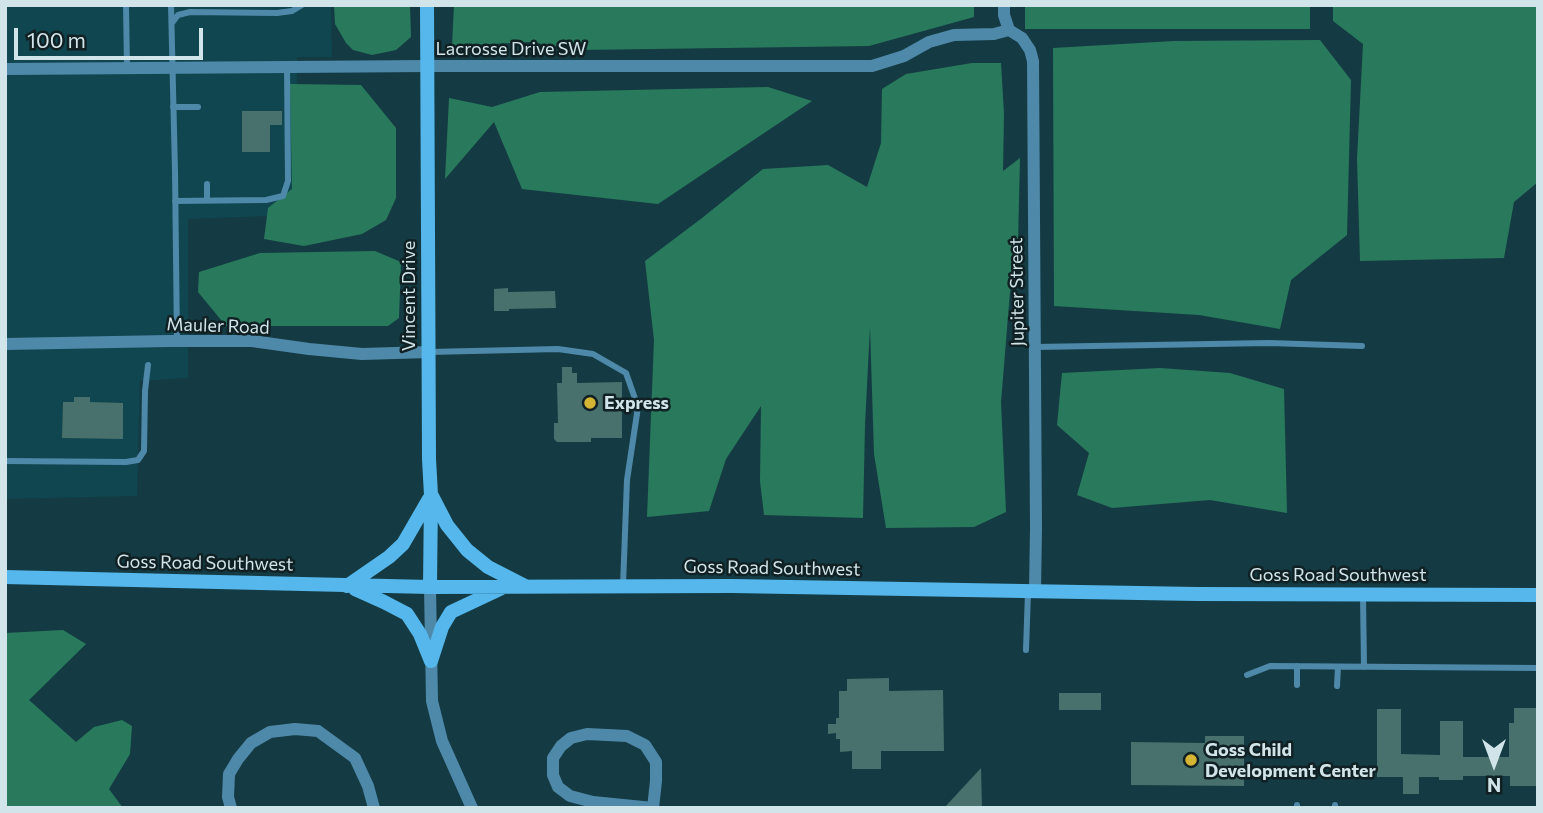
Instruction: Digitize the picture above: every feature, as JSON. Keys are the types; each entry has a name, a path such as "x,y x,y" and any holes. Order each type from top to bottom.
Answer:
{"street":[{"name":"Vincent Drive","path":"427,5 430,587"},
{"path":"1004,5 1009,30"},
{"name":"Lacrosse Drive SW","path":"5,69 872,66 887,62 929,42 954,36 994,34 1009,30"},
{"name":"Jupiter Street","path":"1009,30 1022,38 1033,61 1036,529 1031,590"},
{"name":"Mauler Road","path":"5,344 252,341 362,354 429,352"},
{"path":"347,586 403,544 431,495"},
{"path":"431,495 447,525 467,550 488,567 528,588"},
{"name":"Goss Road Southwest","path":"5,577 430,587 623,586 1197,594 1538,595"},
{"path":"347,586 407,614 420,634 430,661"},
{"path":"430,587 432,701 446,752 472,808"},
{"path":"430,661 442,627 451,612 503,587"},
{"path":"231,808 228,797 229,774 238,759 251,743 270,732 295,729 318,732 355,758 368,786 374,808"},
{"path":"587,734 627,736 645,745 656,762 653,808 593,802 570,796 558,786 553,775 553,758 571,738 587,734"}],"lane":[{"path":"125,5 127,68"},
{"path":"171,5 177,341"},
{"path":"172,23 178,15 190,12 277,13 292,11 302,5"},
{"path":"175,201 267,200 284,196 288,181 287,67"},
{"path":"173,107 198,107"},
{"path":"207,184 207,200"},
{"path":"1035,346 1269,342 1362,346"},
{"path":"429,352 558,349 593,354 626,373 638,407 627,480 623,586"},
{"path":"5,461 127,463 138,460 144,451 148,365"},
{"path":"1026,650 1031,590"},
{"path":"1363,594 1364,667"},
{"path":"1247,675 1270,666 1538,668"},
{"path":"1297,666 1297,685"},
{"path":"1337,686 1338,667"}],"shaded area":[{"path":"5,5 331,5 332,57 297,57 296,215 188,219 188,378 140,381 137,496 5,499"}],"green space":[{"path":"334,5 410,5 411,37 396,50 372,55 353,50 335,24"},
{"path":"454,5 974,5 974,17 869,46 579,50 530,42 452,46"},
{"path":"1025,5 1310,5 1310,29 1025,29"},
{"path":"1333,5 1538,5 1538,182 1514,202 1504,258 1360,261 1357,159 1363,44 1333,21"},
{"path":"1320,40 1351,80 1347,235 1291,280 1280,329 1199,315 1054,306 1053,48 1174,41"},
{"path":"972,63 1001,63 1003,171 1020,158 1018,243 1010,292 1001,402 1006,512 974,527 886,528 874,454 870,327 863,518 764,515 760,481 761,406 726,459 709,511 647,517 654,340 645,261 763,169 828,165 867,187 881,143 882,89 906,74"},
{"path":"290,84 361,85 396,128 396,198 386,220 362,234 304,246 264,239 268,208 292,189"},
{"path":"768,87 812,101 658,204 522,189 494,122 445,179 449,98 492,107 540,92"},
{"path":"375,251 401,262 399,318 388,326 226,326 198,292 199,272 260,253"},
{"path":"1160,368 1230,373 1284,389 1287,513 1210,500 1112,508 1077,495 1089,453 1057,425 1062,373"},
{"path":"63,630 86,644 29,700 76,742 94,727 122,720 132,726 130,754 109,789 123,808 5,808 5,633"}],"building":[{"path":"242,111 282,111 282,125 270,125 270,152 242,152"},
{"path":"508,288 508,292 555,291 556,308 494,311 494,289"},
{"name":"Express","path":"562,367 572,367 572,373 577,373 577,383 622,382 622,438 591,438 591,442 557,442 554,439 554,423 558,423 557,383 562,383"},
{"path":"74,397 90,397 90,402 123,403 123,439 62,438 63,402 74,402"},
{"path":"889,678 889,691 943,690 944,751 881,751 881,769 852,769 852,751 840,752 840,739 836,739 836,733 828,734 828,724 836,724 836,718 839,718 839,691 847,691 847,679"},
{"path":"1059,693 1101,693 1101,710 1059,710"},
{"path":"1514,708 1538,708 1538,786 1510,786 1510,776 1463,776 1463,780 1419,777 1419,794 1403,794 1403,777 1377,777 1377,709 1401,709 1401,754 1440,755 1440,721 1463,721 1463,757 1509,757 1509,723 1514,723"},
{"name":"Goss Child Development Center","path":"1205,736 1244,736 1244,786 1131,785 1131,742 1205,743"},
{"path":"981,768 982,808 944,808"}],"place":[{"name":"Express","path":"590,403"},
{"name":"Goss Child Development Center","path":"1191,760"}]}
